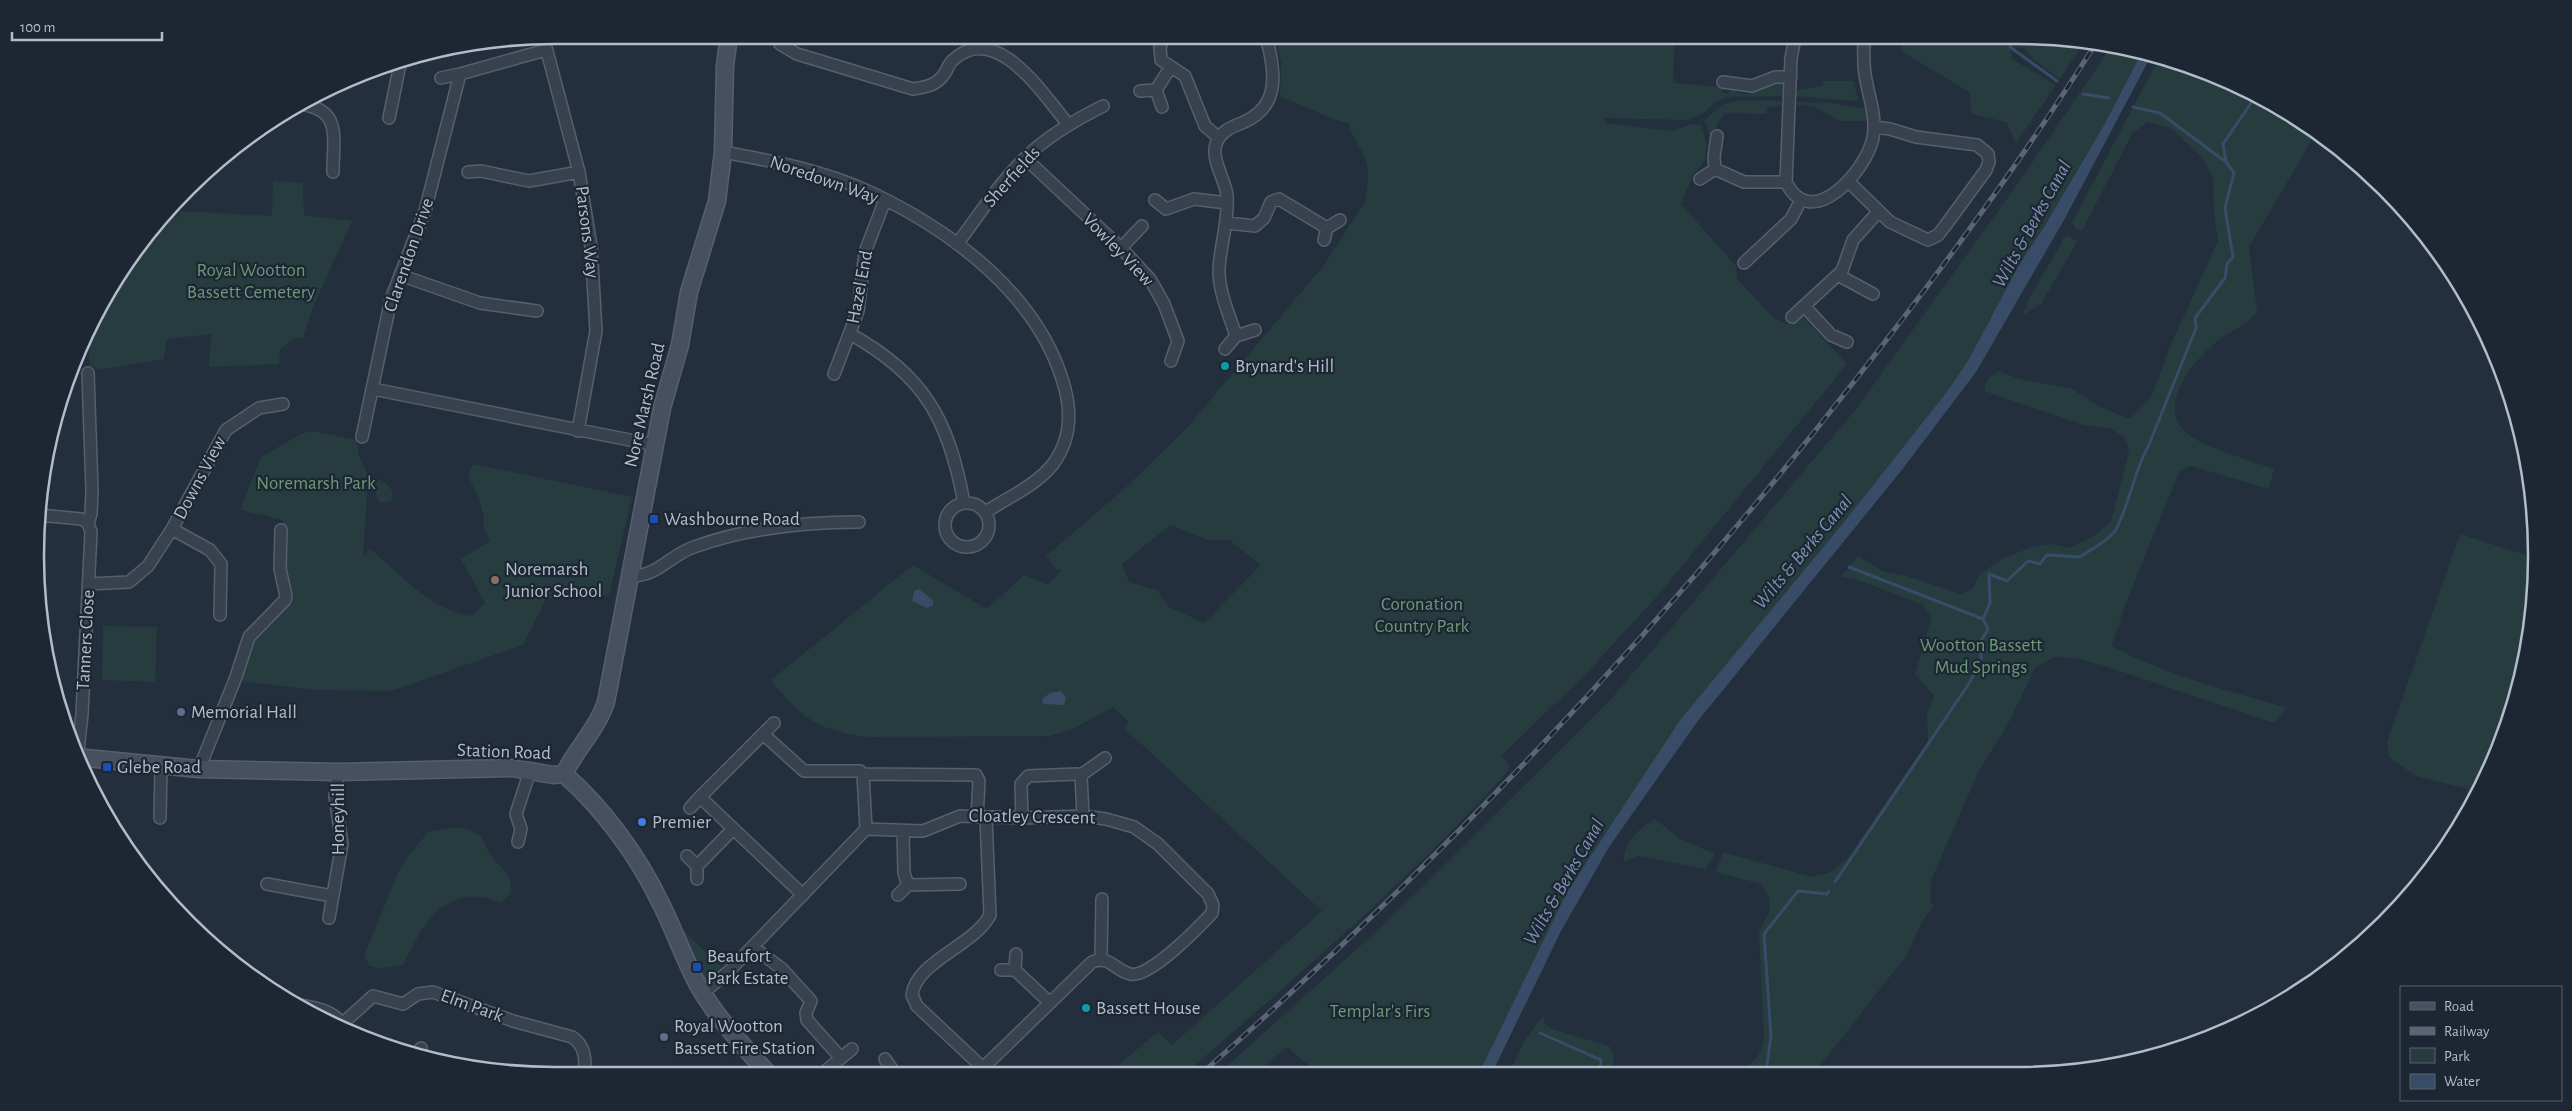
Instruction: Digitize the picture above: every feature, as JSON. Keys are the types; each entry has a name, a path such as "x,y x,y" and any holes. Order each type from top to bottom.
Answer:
{"street":[{"name":"Parsons Way","path":"545,44 579,172 591,246 596,315 590,370 578,431"},
{"name":"Nore Marsh Road","path":"564,774 573,756 598,721 606,702 662,408 680,345 688,292 715,214 723,152 725,66 728,44"},
{"path":"780,44 797,54 913,89 937,83 951,61 960,54 974,48 987,49 1012,62 1030,77 1068,124"},
{"path":"1161,44 1160,56 1164,64 1185,76 1204,126 1219,138"},
{"path":"1236,336 1220,285 1220,260 1227,223 1227,202 1225,184 1215,154 1219,138 1228,130 1254,116 1269,97 1273,85 1274,70 1268,44"},
{"path":"1794,44 1786,182 1794,195 1801,200 1810,202 1822,200 1849,182 1868,152 1874,127 1872,101 1865,75 1864,44"},
{"path":"441,78 546,50"},
{"path":"389,118 399,68"},
{"path":"1156,90 1170,68"},
{"name":"Clarendon Drive","path":"362,437 391,299 424,211 460,74"},
{"path":"1723,82 1752,86 1775,77 1791,77"},
{"path":"1140,91 1156,90"},
{"path":"1156,90 1162,107"},
{"path":"312,106 329,117 334,131 333,172"},
{"name":"Sherfields","path":"957,244 1024,158 1068,124 1102,106"},
{"path":"1849,182 1878,212 1894,225 1924,240 1932,239 1938,235 1965,200 1989,162 1988,154 1977,145 1916,137 1895,130 1874,127"},
{"path":"1715,169 1714,157 1717,136"},
{"name":"Noredown Way","path":"723,152 808,170 853,185 927,223 957,244 1004,285 1033,322 1056,362 1070,415 1067,436 1052,465 1032,483 986,512"},
{"name":"Vowley View","path":"1024,158 1146,272 1164,304 1178,341 1171,361"},
{"path":"1715,169 1744,182 1786,182"},
{"path":"1700,179 1715,169"},
{"path":"468,172 481,171 529,180 579,172"},
{"path":"1227,223 1255,226 1264,218 1271,202 1280,199 1327,228"},
{"name":"Hazel End","path":"834,374 861,301 865,252 885,200"},
{"path":"1155,200 1165,214 1194,200 1227,202"},
{"path":"1744,263 1791,219 1801,200"},
{"path":"1792,317 1838,275 1844,266 1853,240 1878,212"},
{"path":"1324,240 1327,228 1340,220"},
{"path":"1121,248 1142,226"},
{"path":"1838,275 1873,294"},
{"path":"400,276 480,303 537,312"},
{"path":"1804,306 1831,335 1847,342"},
{"path":"1225,349 1236,336 1255,330"},
{"path":"850,334 869,344 901,368 926,397 948,438 964,503"},
{"name":"Tanners Close","path":"79,741 91,532 88,523 92,514 88,373"},
{"path":"373,389 655,445"},
{"name":"Downs View","path":"88,584 129,582 148,566 172,529 226,430 259,408 283,404"},
{"path":"964,503 976,504 986,512 988,518 989,530 982,541 971,547 958,545 949,537 945,525 952,508 964,503"},
{"path":"46,516 81,519 88,523"},
{"path":"629,576 651,574 695,547 771,527 808,522 859,522"},
{"name":"Downs View","path":"172,529 210,550 221,564 220,615"},
{"path":"199,770 249,637 285,600 286,596 280,569 281,530"},
{"path":"690,808 774,723"},
{"path":"763,734 804,771 860,771 863,774 976,775"},
{"path":"1022,818 1021,784 1028,776 1081,775 1105,758"},
{"name":"Station Road","path":"87,759 199,770 338,772 512,768 564,774 589,798 642,869 660,900 703,993 721,1019 762,1067"},
{"path":"976,763 990,916 957,949 931,966 918,981 912,995 917,1006 977,1067"},
{"path":"160,818 161,766"},
{"path":"518,842 521,829 516,814 530,771"},
{"name":"Honeyhill","path":"329,918 342,844 335,797 338,772"},
{"path":"703,993 722,978 753,947 866,829 863,774"},
{"path":"1081,775 1083,816"},
{"path":"700,797 803,894"},
{"name":"Cloatley Crescent","path":"866,829 929,830 960,816 1022,818 1083,816 1123,823 1144,833 1158,844 1208,894 1213,905 1212,913 1197,929 1143,972 1130,974 1113,962 1102,959"},
{"path":"697,879 697,866 733,829"},
{"path":"903,831 904,873 908,885"},
{"path":"687,856 697,866"},
{"path":"267,884 332,896"},
{"path":"898,895 908,885 960,884"},
{"path":"987,1067 1092,962 1102,959 1102,899"},
{"path":"753,947 782,969 807,995 811,1004 806,1013 807,1020 842,1058"},
{"path":"1015,970 1016,954"},
{"path":"1002,970 1015,970 1050,1003"},
{"name":"Elm Park","path":"347,1022 373,996 403,1004 424,992 433,992 513,1021 572,1037 578,1041 584,1054 584,1067"},
{"path":"831,1067 852,1049"},
{"path":"885,1059 890,1067"}],"green space":[{"name":"Coronation Country Park","path":"1276,44 1675,44 1673,83 1722,87 1723,93 1727,94 1731,89 1745,94 1783,81 1782,96 1727,97 1717,101 1701,115 1686,120 1605,118 1605,123 1672,131 1692,124 1701,125 1707,145 1705,160 1692,177 1681,204 1736,266 1737,279 1775,319 1791,325 1802,316 1847,364 1660,593 1587,673 1501,756 1510,766 1509,770 1471,811 1392,889 1193,1067 1116,1067 1158,1032 1172,1045 1322,911 1124,728 1129,722 1113,707 1071,730 1049,736 868,737 836,731 812,720 792,704 771,680 913,565 987,609 1024,575 1048,585 1062,570 1056,569 1046,556 1123,490 1186,429 1324,265 1367,199 1365,196 1368,183 1367,164 1348,123 1333,119 1280,96 1281,62","holes":["1170,525 1207,540 1229,540 1261,565 1204,623 1169,607 1157,590 1129,582 1122,564"]},
{"path":"1901,44 2016,44 2080,48 2060,79 2034,60 2024,48 2010,47 2012,59 2056,85 2016,143 2006,122 1972,114 1969,92 1906,54"},
{"name":"Templar's Firs","path":"2107,52 2139,59 2103,127 2044,227 2020,263 1969,359 1949,389 1844,522 1680,720 1567,892 1482,1067 1311,1067 1287,1047 1264,1067 1226,1067 1388,921 1612,698 1856,409 2021,179"},
{"name":"Wootton Bassett Mud Springs","path":"2156,63 2212,83 2243,97 2272,112 2313,139 2249,247 2257,311 2243,325 2220,339 2206,351 2188,372 2176,397 2175,410 2178,422 2186,433 2215,448 2274,469 2269,489 2191,466 2180,470 2125,605 2112,646 2133,657 2176,674 2287,708 2274,723 2105,666 2075,658 2054,657 2035,668 2007,726 1979,771 1931,880 1930,900 1933,907 1923,920 1906,956 1819,1067 1747,1067 1755,1060 1764,1041 1759,932 1770,910 1769,897 1761,884 1716,872 1723,852 1812,877 1829,873 1846,860 1928,741 1927,714 1934,696 1915,674 1932,617 1922,604 1855,579 1841,577 1858,556 1882,571 1907,576 1960,594 1972,589 1980,574 2002,559 2032,547 2053,544 2069,548 2094,536 2111,522 2129,451 2125,439 2112,429 2084,425 1984,391 1988,379 1999,371 2019,379 2072,389 2100,407 2130,419 2151,398 2169,349 2218,241 2214,211 2213,177 2203,158 2172,129 2147,122 2132,134 2082,231 2075,228 2072,223"},
{"path":"1824,81 1853,81 1858,100 1797,96 1797,90 1822,86"},
{"path":"1740,100 1782,101 1782,106 1768,107 1766,114 1725,113 1718,122 1712,142 1705,120 1723,104"},
{"path":"1797,102 1830,103 1866,109 1867,121 1840,121 1813,106 1797,105"},
{"name":"Royal Wootton Bassett Cemetery","path":"273,181 303,183 304,215 352,221 313,307 303,338 294,338 280,349 279,364 209,367 211,334 167,339 164,359 99,370 90,365 88,348 112,300 150,244 172,217 179,217 179,211 272,216"},
{"path":"2066,235 2077,241 2075,246 2041,304 2022,316 2029,299"},
{"name":"Noremarsh Park","path":"311,431 356,440 359,456 368,475 363,558 370,549 417,590 443,607 457,613 472,616 485,603 461,559 490,541 483,525 484,517 479,498 468,476 473,464 632,497 609,595 546,599 523,645 391,691 317,690 240,681 253,640 294,596 285,570 283,520 240,510 261,457 301,434"},
{"path":"376,479 386,483 392,491 393,498 390,502 382,503 377,499 374,482"},
{"path":"2460,534 2528,556 2524,622 2511,688 2489,751 2471,790 2416,776 2389,757 2387,742"},
{"path":"103,626 157,627 155,682 102,680"},
{"path":"1655,819 1682,840 1715,854 1705,869 1638,856 1624,862 1624,855 1629,842 1643,827"},
{"path":"455,827 470,830 482,837 489,853 510,878 511,893 500,903 486,898 470,897 445,905 436,912 421,931 403,965 380,968 370,966 364,956 397,875 407,858 428,832"},
{"path":"677,924 724,970 710,980 703,978"},
{"path":"1544,1016 1544,1023 1552,1029 1609,1046 1614,1056 1613,1067 1513,1067 1533,1028"}],"water":[{"path":"2138,59 2148,61 2064,220 1976,372 1901,471 1697,722 1609,847 1561,931 1495,1067 1482,1067 1567,892 1680,720 1844,522 1949,389 1969,359 2020,263 2044,227 2103,127"},
{"path":"919,589 933,600 933,605 927,608 912,601 914,591"},
{"path":"1061,691 1066,698 1064,705 1043,704 1042,699 1050,693"}],"waterway":[{"path":"2011,44 2010,47 2057,81"},
{"path":"2083,94 2109,98"},
{"path":"1835,882 1970,682 1981,660 1981,641 1988,629 1983,619 1990,603 1989,574 2007,581 2028,561 2040,564 2047,555 2080,557 2103,542 2115,531 2196,328 2195,318 2225,278 2227,264 2233,257 2225,208 2234,173 2226,162 2223,144 2252,102"},
{"path":"2133,107 2160,113 2226,162"},
{"path":"1849,567 1983,619"},
{"path":"1767,1067 1771,1036 1764,934 1798,891 1827,894 1829,891"},
{"path":"1540,1033 1601,1060 1600,1067"}],"railway":[{"path":"1209,1067 1290,994 1462,827 1626,654 1705,564 1781,473 1919,297 2010,172 2092,50"}],"place":[{"name":"Brynard's Hill","path":"1225,366"},
{"name":"Washbourne Road","path":"654,519"},
{"name":"Noremarsh Junior School","path":"495,580"},
{"name":"Memorial Hall","path":"181,712"},
{"name":"Glebe Road","path":"107,767"},
{"name":"Premier","path":"642,822"},
{"name":"Beaufort Park Estate","path":"697,967"},
{"name":"Bassett House","path":"1086,1008"},
{"name":"Royal Wootton Bassett Fire Station","path":"664,1037"}],"water label":[{"name":"Wilts & Berks Canal","path":"2032,224"},
{"name":"Wilts & Berks Canal","path":"1803,552"},
{"name":"Wilts & Berks Canal","path":"1564,882"}]}
